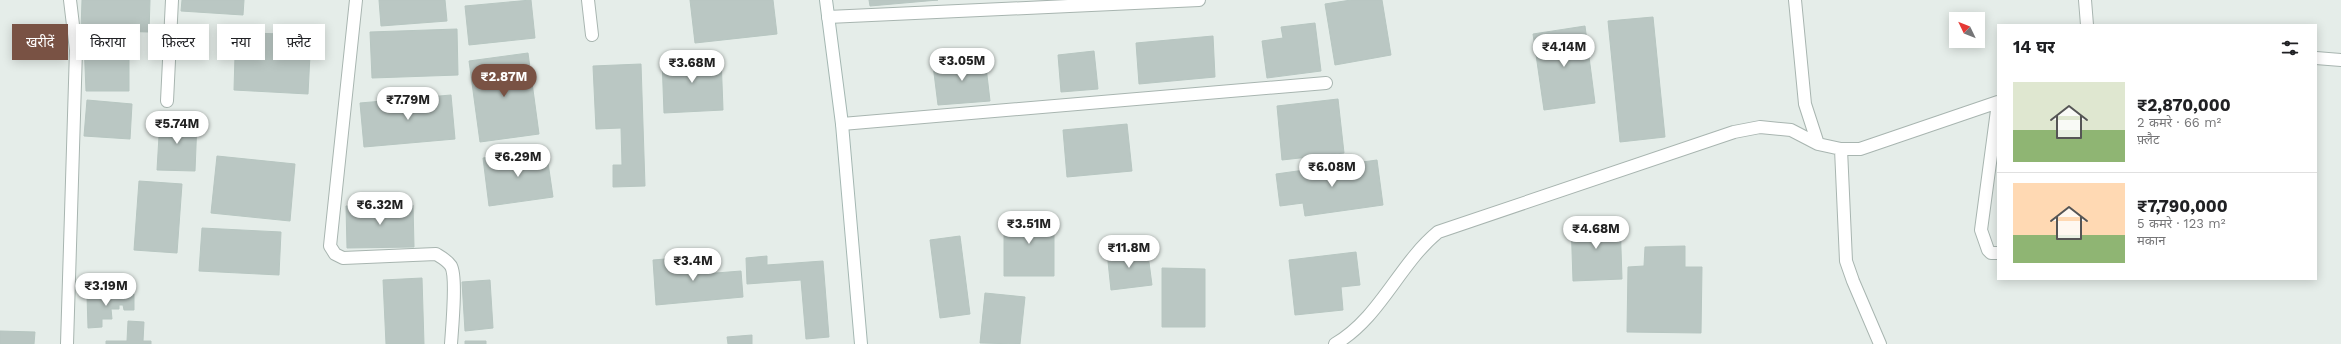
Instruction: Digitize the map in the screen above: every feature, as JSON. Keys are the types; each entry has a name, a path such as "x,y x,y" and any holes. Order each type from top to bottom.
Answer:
{"street":[{"path":"67,344 76,50 70,0"},
{"path":"167,101 172,0"},
{"path":"356,0 330,246 335,254 343,258 436,254 445,260 451,266 453,279 451,344"},
{"path":"588,0 592,35"},
{"path":"826,0 842,124 861,344"},
{"path":"828,18 1199,0"},
{"path":"1795,0 1804,104 1818,144"},
{"path":"2085,0 2087,24"},
{"path":"2317,58 2341,60"},
{"path":"842,124 1326,83"},
{"path":"1335,344 1348,336 1364,322 1423,244 1438,232 1734,132 1760,127 1790,130 1818,144 1840,149 1860,149 1997,103"},
{"path":"1997,110 1981,230 1988,250 1991,253 1997,254"},
{"path":"1840,149 1846,261 1880,344"}],"building":[{"path":"82,0 150,0 148,32 140,32 140,24 81,24"},
{"path":"182,0 244,0 243,15 181,11"},
{"path":"379,0 445,0 447,21 381,26"},
{"path":"531,0 535,38 469,45 465,6"},
{"path":"690,0 773,0 777,34 695,43"},
{"path":"869,0 938,0 870,6"},
{"path":"1351,0 1382,0 1391,55 1335,65 1325,4"},
{"path":"1653,17 1665,137 1620,142 1608,21"},
{"path":"1315,23 1321,71 1267,78 1262,41 1283,38 1281,27"},
{"path":"1585,26 1595,103 1544,110 1533,34"},
{"path":"457,29 458,75 372,78 370,32"},
{"path":"265,33 273,34 273,60 310,60 308,94 234,90 235,60 265,60"},
{"path":"1213,36 1215,77 1139,84 1136,43"},
{"path":"1094,51 1098,89 1061,92 1058,55"},
{"path":"528,53 539,134 480,142 469,61"},
{"path":"721,56 723,110 664,113 662,59"},
{"path":"985,58 990,101 938,105 933,65"},
{"path":"85,60 129,60 129,91 86,91"},
{"path":"641,64 645,186 613,187 613,165 622,165 621,128 596,129 593,66"},
{"path":"451,95 455,139 364,147 360,103"},
{"path":"1338,99 1344,153 1282,160 1277,106"},
{"path":"87,100 132,104 130,139 84,136"},
{"path":"160,119 197,121 195,171 157,170"},
{"path":"1127,124 1132,171 1067,177 1063,130"},
{"path":"546,149 553,197 489,206 483,158"},
{"path":"217,156 295,164 290,221 211,213"},
{"path":"1377,160 1383,205 1305,216 1303,203 1280,206 1276,174"},
{"path":"139,181 182,184 177,253 134,250"},
{"path":"413,205 414,247 347,248 346,206"},
{"path":"1004,214 1054,214 1054,276 1004,276"},
{"path":"1620,218 1622,279 1573,281 1571,220"},
{"path":"202,228 281,232 279,275 199,271"},
{"path":"960,236 970,314 940,318 930,240"},
{"path":"1685,246 1685,267 1702,267 1701,333 1627,332 1628,267 1644,266 1645,247"},
{"path":"1147,247 1152,285 1111,290 1107,252"},
{"path":"1356,252 1360,285 1341,287 1343,310 1295,315 1289,260"},
{"path":"702,256 704,274 741,271 743,297 656,305 653,260"},
{"path":"767,256 767,265 823,261 829,337 806,339 801,280 747,284 746,258"},
{"path":"1162,268 1205,269 1205,327 1162,327"},
{"path":"422,278 424,344 386,344 383,280"},
{"path":"490,280 493,328 465,331 462,282"},
{"path":"985,293 1025,297 1020,344 980,343"},
{"path":"134,294 134,310 124,310 123,305 119,305 119,309 111,309 112,319 102,319 102,327 88,328 87,295"},
{"path":"128,321 144,322 143,341 151,341 151,344 106,344 106,341 127,341"},
{"path":"0,331 35,332 34,344 0,344"},
{"path":"752,335 752,344 728,344 727,337"},
{"path":"465,341 486,341 486,344 465,344"}]}
